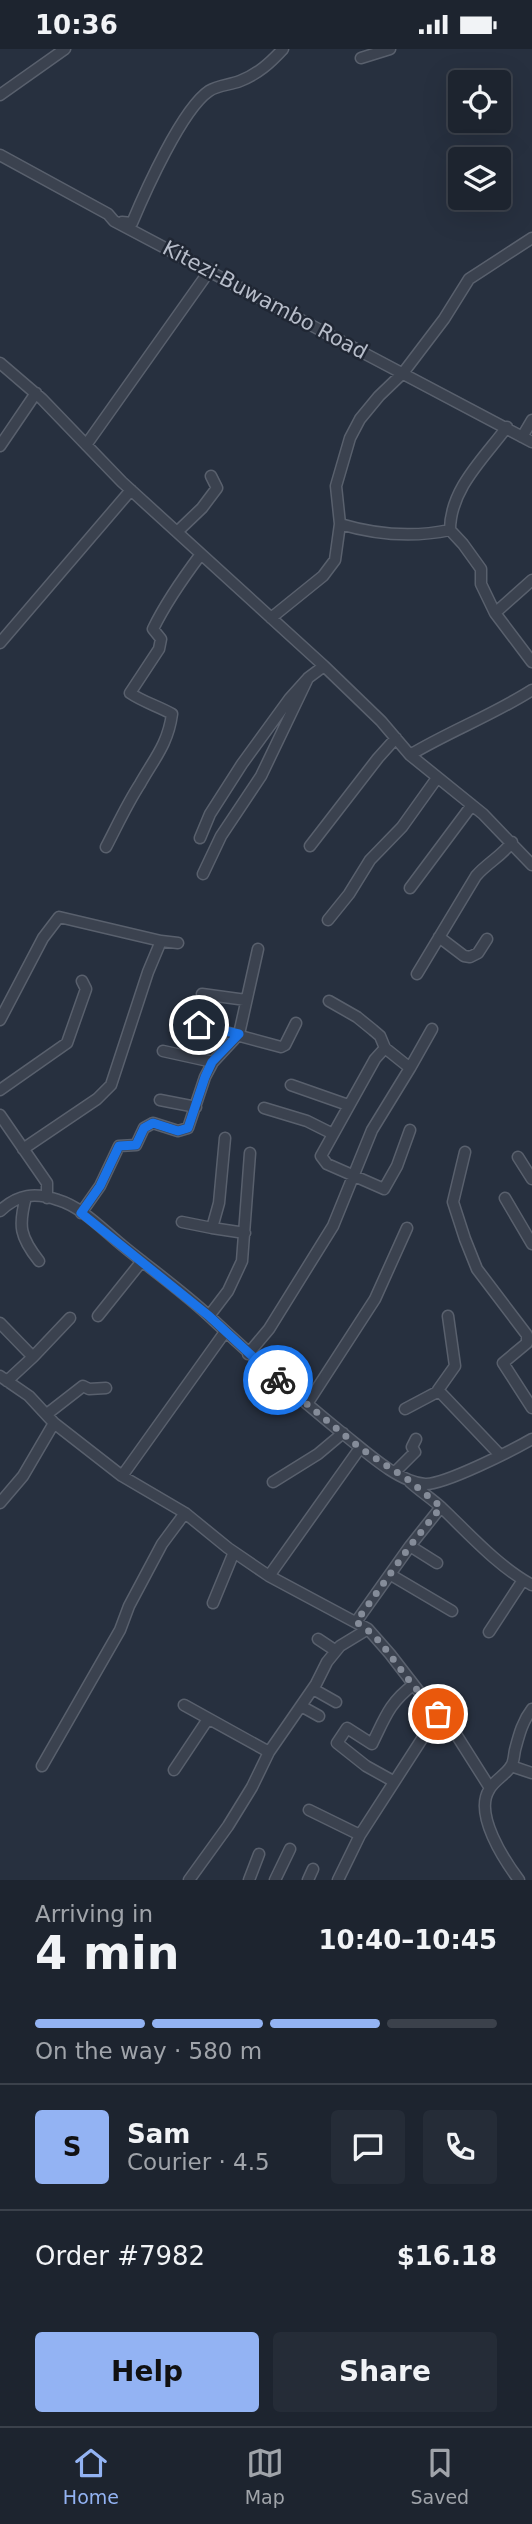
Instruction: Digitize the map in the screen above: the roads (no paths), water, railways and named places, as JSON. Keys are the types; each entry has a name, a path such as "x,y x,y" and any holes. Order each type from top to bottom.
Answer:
{"street":[{"path":"0,95 65,49"},
{"path":"114,221 132,223 150,179 189,114 208,91 239,82 262,71 283,49"},
{"path":"361,58 390,49"},
{"name":"Kitezi-Buwambo Road","path":"0,155 108,214 114,221 507,427 527,440"},
{"path":"271,618 323,576 335,560 340,524 336,486 350,438 360,419 403,373 444,319 469,279 532,238"},
{"path":"86,445 210,270"},
{"path":"0,363 36,393 131,490 324,666 410,755 472,805 531,862"},
{"path":"0,446 36,393"},
{"path":"527,440 532,420"},
{"path":"507,427 458,492 452,506 450,530 481,569 481,584 495,613 532,662"},
{"path":"178,531 202,508 217,488 211,476"},
{"path":"0,643 131,490"},
{"path":"340,524 359,530 401,535 426,535 450,530"},
{"path":"106,847 140,782 163,747 170,728 172,714 130,693 159,649 161,639 153,629 157,621 176,588 201,554"},
{"path":"495,613 532,579"},
{"path":"200,838 210,814 242,764 290,698 308,678 324,666"},
{"path":"203,874 221,835 261,776 308,678"},
{"path":"410,755 435,740 504,708 532,690"},
{"path":"310,846 396,738"},
{"path":"328,920 349,894 370,860 402,827 437,778"},
{"path":"410,888 472,805"},
{"path":"417,974 477,876 512,842"},
{"path":"0,1020 38,946 59,917 177,943"},
{"path":"439,937 464,956 470,957 478,953 487,939"},
{"path":"23,1149 97,1099 111,1085 161,940"},
{"path":"81,1213 100,1186 119,1146 136,1145 144,1128 153,1123 178,1131 188,1128 212,1062 239,1034 258,949"},
{"path":"0,1090 67,1044 86,989 82,981"},
{"path":"202,994 246,1000"},
{"path":"329,1001 373,1030 380,1036 385,1048 410,1068"},
{"path":"199,1025 281,1047 285,1045 296,1023"},
{"path":"248,1354 269,1329 325,1241 338,1216 372,1130 432,1029"},
{"path":"385,1048 374,1059 321,1153 323,1160 377,1188 384,1189 397,1166 410,1130"},
{"path":"163,1051 212,1062"},
{"path":"291,1085 348,1105"},
{"path":"160,1100 196,1107"},
{"path":"264,1108 307,1121 332,1134"},
{"path":"0,1115 47,1183 47,1198"},
{"path":"212,1228 219,1203 225,1138"},
{"path":"464,1152 454,1205 477,1269 527,1335 527,1343 503,1363 532,1408"},
{"path":"209,1316 228,1291 238,1272 244,1251 244,1204 250,1153"},
{"path":"517,1157 532,1179"},
{"path":"0,1210 21,1195 59,1200 81,1213 209,1316 248,1354 360,1448 410,1481 441,1507 459,1526 528,1583 489,1632"},
{"path":"26,1197 20,1218 22,1231 25,1244 39,1261"},
{"path":"505,1198 532,1244"},
{"path":"182,1222 245,1233"},
{"path":"307,1404 375,1299 407,1228"},
{"path":"98,1316 142,1261"},
{"path":"405,1409 439,1391 456,1366 448,1316"},
{"path":"70,1318 33,1357 3,1378 29,1396 54,1423 122,1476 185,1513 269,1576 368,1629 462,1741 490,1788"},
{"path":"0,1323 33,1357"},
{"path":"122,1476 225,1332"},
{"path":"47,1414 83,1386 89,1389 106,1388"},
{"path":"439,1391 499,1454"},
{"path":"1,1500 23,1476 54,1423"},
{"path":"273,1482 318,1454 343,1433"},
{"path":"395,1472 415,1452 412,1447 416,1439"},
{"path":"410,1481 432,1484 453,1479 532,1439"},
{"path":"269,1576 360,1448"},
{"path":"356,1622 441,1507"},
{"path":"42,1766 120,1630 129,1606 162,1544 185,1513"},
{"path":"410,1546 437,1563"},
{"path":"213,1603 234,1552"},
{"path":"391,1575 452,1611"},
{"path":"189,1880 228,1826 257,1778 269,1752 336,1651 368,1629"},
{"path":"318,1639 336,1651"},
{"path":"393,1780 366,1766 337,1743 347,1728 372,1744 388,1709 397,1697 413,1685"},
{"path":"313,1689 336,1702"},
{"path":"184,1705 269,1752"},
{"path":"301,1706 319,1716"},
{"path":"519,1880 509,1867 485,1817 485,1805 490,1788 511,1766 520,1731 532,1709"},
{"path":"338,1880 360,1835 393,1780 438,1714"},
{"path":"174,1770 208,1719"},
{"path":"511,1766 532,1773"},
{"path":"309,1810 360,1835"},
{"path":"275,1880 290,1849"},
{"path":"249,1880 259,1854"},
{"path":"308,1880 313,1869"}]}
